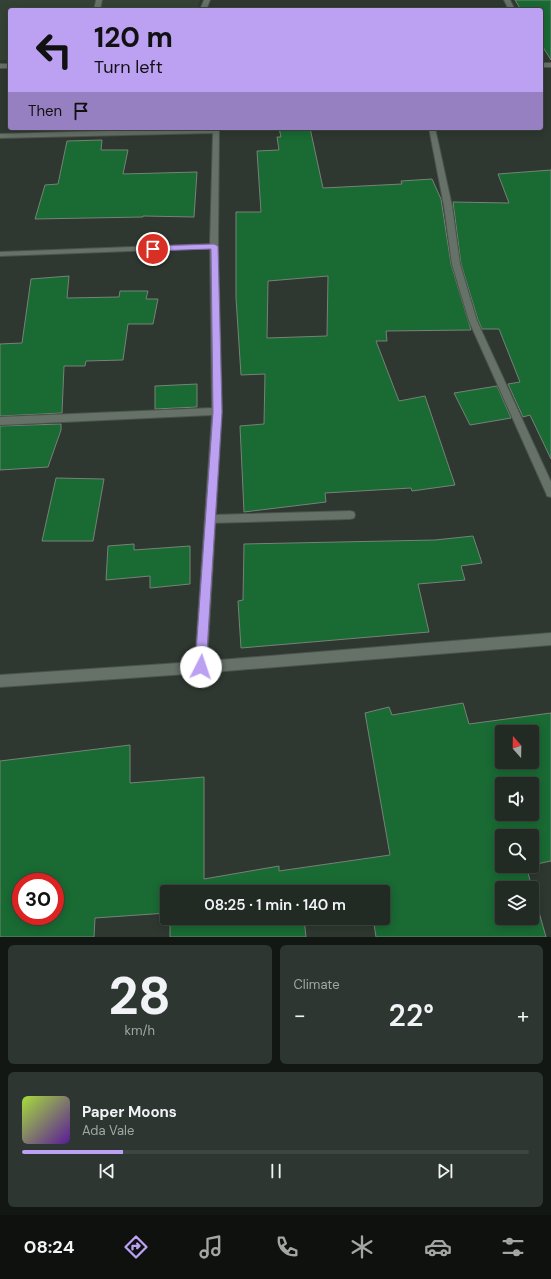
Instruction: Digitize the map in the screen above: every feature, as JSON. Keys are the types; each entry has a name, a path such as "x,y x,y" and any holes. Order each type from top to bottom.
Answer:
{"street":[{"path":"0,136 216,130 214,246 218,412 201,667"},
{"path":"432,130 448,206 456,264 473,321 551,493"},
{"path":"0,254 214,246"},
{"path":"0,421 218,412"},
{"path":"210,519 350,515"},
{"path":"0,681 201,667 551,639"}],"shaded area":[{"path":"0,0 200,0 198,8 8,8 8,60 0,60"}],"building":[{"path":"515,0 551,0 551,60 543,47 543,8 520,8"},
{"path":"279,130 310,130 323,188 402,184 401,181 432,179 441,199 451,264 471,330 386,331 387,341 376,341 399,401 425,396 455,485 412,491 411,488 325,493 326,502 244,512 240,426 264,424 265,374 241,375 236,298 236,212 261,212 257,151 279,150 277,137 281,137","holes":["328,276 327,336 267,338 268,281"]},
{"path":"102,140 101,150 128,150 123,174 197,172 194,217 143,216 35,219 45,185 58,184 67,141"},
{"path":"551,170 551,459 530,415 523,417 508,384 520,382 499,329 482,329 478,320 461,264 453,202 509,203 498,174"},
{"path":"69,276 67,298 119,297 120,291 148,291 146,299 158,299 153,324 128,324 123,360 86,361 85,366 64,366 62,413 0,416 0,344 22,343 31,279"},
{"path":"197,384 197,407 155,409 155,386"},
{"path":"497,386 511,418 470,425 454,393"},
{"path":"61,424 61,430 48,467 0,470 0,426"},
{"path":"56,478 104,479 93,541 42,541"},
{"path":"473,536 482,563 461,566 465,580 418,584 429,632 241,648 238,601 243,600 244,544 435,540"},
{"path":"134,544 134,550 190,546 190,584 150,588 150,576 106,580 108,546"},
{"path":"463,703 469,724 551,713 551,861 539,864 539,829 495,829 495,873 528,873 530,881 495,881 495,925 539,925 539,912 546,937 376,937 374,925 390,925 390,885 160,885 160,913 95,918 94,937 0,937 0,761 130,745 130,783 204,777 204,879 279,866 279,871 390,855 365,713 389,707 392,715"},
{"path":"170,925 305,925 306,937 170,937"}],"route":[{"path":"153,249 214,246 218,412 201,667"}]}
